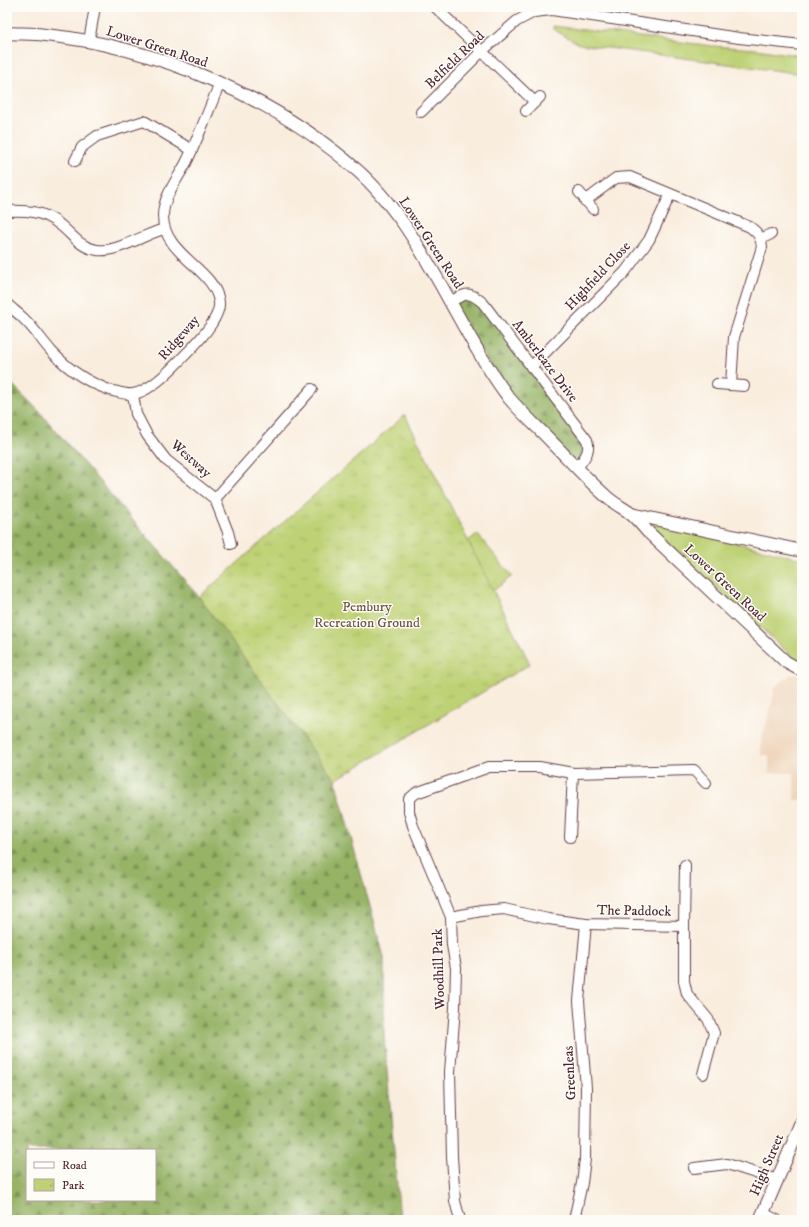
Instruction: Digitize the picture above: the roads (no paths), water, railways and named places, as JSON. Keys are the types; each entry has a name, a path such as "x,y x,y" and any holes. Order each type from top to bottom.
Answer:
{"street":[{"path":"89,41 95,7"},
{"path":"435,7 481,52 538,99 526,111"},
{"name":"Belfield Road","path":"421,112 481,52 517,21 534,12 550,9 738,38 802,45"},
{"name":"Lower Green Road","path":"7,34 44,34 89,41 172,64 242,93 297,124 325,144 360,172 403,223 451,301 488,367 511,400 610,500 631,514 653,537 786,662 802,669"},
{"name":"Ridgeway","path":"133,394 162,379 200,339 215,318 219,303 213,286 174,246 166,234 163,215 166,198 192,150 220,83"},
{"path":"75,161 82,147 97,136 144,121 192,150"},
{"path":"586,200 616,178 630,177 750,227 757,232 761,239 762,247 734,337 731,385"},
{"path":"578,192 593,209"},
{"name":"Highfield Close","path":"531,367 625,272 649,240 670,194"},
{"path":"7,211 39,212 59,224 80,243 97,250 115,248 164,228"},
{"path":"761,239 771,234"},
{"name":"Amberleaze Drive","path":"451,301 464,295 474,295 483,303 588,440 589,452 577,468"},
{"path":"7,304 23,318 53,353 74,372 102,388 133,394"},
{"path":"717,384 744,386"},
{"path":"215,499 312,389"},
{"name":"Westway","path":"133,394 136,414 147,435 166,460 215,499 231,544"},
{"name":"Lower Green Road","path":"631,514 802,551"},
{"name":"Woodhill Park","path":"460,1220 455,1201 452,1157 450,1072 455,1008 456,968 452,945 451,917 413,826 409,812 409,799 416,793 489,767 539,767 573,773 694,770 706,783"},
{"path":"570,838 573,773"},
{"path":"684,926 686,866"},
{"name":"The Paddock","path":"451,917 481,911 504,909 548,919 586,924 684,926 684,981 687,994 708,1019 714,1033 703,1074"},
{"name":"Greenleas","path":"574,1220 582,1183 585,1159 586,1088 579,1001 586,924"},
{"name":"High Street","path":"761,1216 802,1122"},
{"path":"694,1168 727,1164 778,1180"},
{"path":"761,1216 777,1220"}],"park label":[{"name":"Pembury Recreation Ground","path":"367,616"}]}
